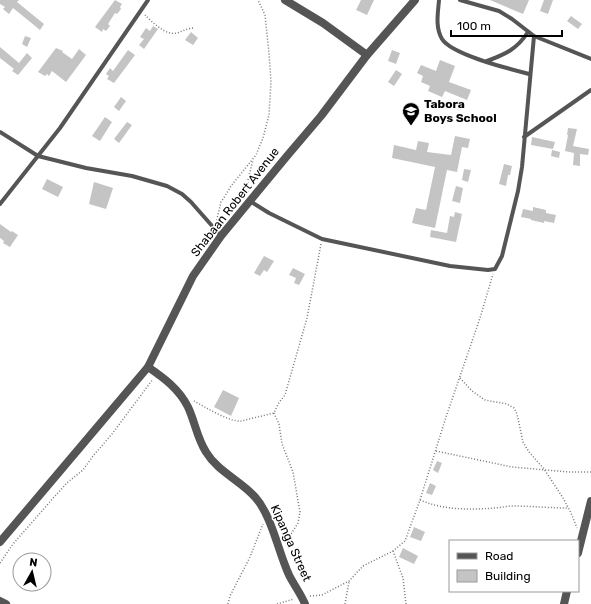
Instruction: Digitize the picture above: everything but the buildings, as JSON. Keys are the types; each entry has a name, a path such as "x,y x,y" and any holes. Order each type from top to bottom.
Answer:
{"street":[{"path":"285,0 323,23 367,56"},
{"name":"Shabaan Robert Avenue","path":"0,542 148,367 193,276 221,236 321,116 367,56 415,0"},
{"name":"Kipanga Street","path":"148,367 158,373 180,394 188,408 199,441 214,463 255,496 264,508 289,575 304,600"},
{"path":"579,550 591,501"},
{"path":"564,604 567,592"},
{"path":"0,601 6,604"}],"lane":[{"path":"0,204 84,94 148,0"},
{"path":"439,0 437,26 442,39 452,48 487,62 529,74"},
{"path":"460,0 499,12 512,19 534,36 591,59"},
{"path":"487,62 514,49 520,44 528,32"},
{"path":"250,202 322,239 444,266 488,270 495,269 502,256 518,191 522,167 529,74 534,36"},
{"path":"524,137 591,90"},
{"path":"0,132 38,156 79,166 132,176 167,186 182,194 191,202 221,236"}],"path":[{"path":"250,202 248,180 266,128 271,94 271,68 266,20 264,11 258,0"},
{"path":"141,10 153,22 169,33 175,33 186,28 195,28"},
{"path":"215,229 221,202 231,186 254,159"},
{"path":"282,556 286,541 298,523 300,512 293,472 282,444 279,424 274,413 278,404 285,395 311,298 322,239"},
{"path":"277,604 304,600 322,595 349,581 362,566 393,551 405,541 420,500 495,269"},
{"path":"0,563 13,544 54,496 83,470 158,373"},
{"path":"460,378 472,391 485,400 507,404 514,408 517,414 523,442 529,452 544,469 568,508 582,539"},
{"path":"192,400 229,419 236,421 274,413"},
{"path":"436,450 498,464 579,473 591,472"},
{"path":"420,500 430,504 453,508 485,509 510,506 568,508"},
{"path":"228,604 230,596 267,518"},
{"path":"393,551 398,559 403,578 406,604"},
{"path":"345,604 349,581"}],"place":[{"name":"Tabora Boys School","path":"411,126"}]}
